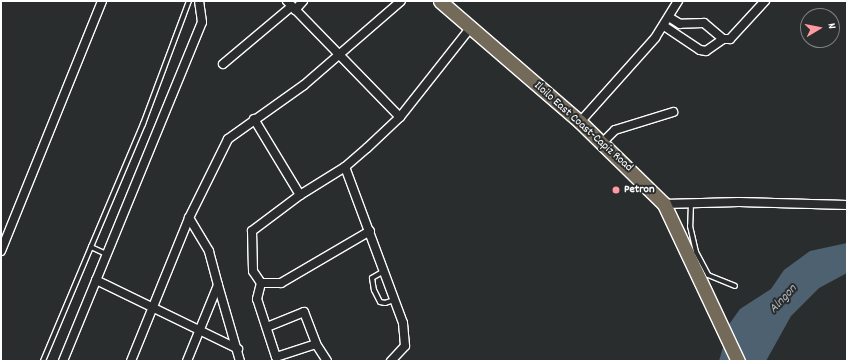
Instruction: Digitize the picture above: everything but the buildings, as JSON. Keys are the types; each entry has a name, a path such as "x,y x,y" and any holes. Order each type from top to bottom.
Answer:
{"main road":[{"name":"Iloilo East Coast-Capiz Road","path":"440,1 580,122 664,204 738,361"}],"street":[{"path":"1,250 102,1"},
{"path":"63,361 202,22 199,1"},
{"path":"223,64 291,6 303,1"},
{"path":"131,361 154,309 190,218 228,139 254,119 304,85 341,55 401,1"},
{"path":"580,122 664,26 678,1"},
{"path":"664,26 700,50 706,51 723,40 730,39 765,1"},
{"path":"291,6 341,55 400,117"},
{"path":"669,17 680,24 704,23 723,40"},
{"path":"316,344 276,357 257,299 261,282 253,271 252,231 300,195 345,168 400,117 470,27"},
{"path":"602,143 615,130 673,112"},
{"path":"254,119 300,195"},
{"path":"345,168 370,231 403,324 406,346 391,361"},
{"path":"664,204 847,205"},
{"path":"190,218 209,251 238,349 240,361"},
{"path":"261,282 282,283 370,231"},
{"path":"96,280 238,349"},
{"path":"187,361 218,285"},
{"path":"267,327 304,312 316,344 327,361"}],"lane":[{"path":"43,361 144,124 189,1"},
{"path":"691,203 690,226 696,252 708,275 735,286"},
{"path":"91,247 106,254"},
{"path":"384,271 372,278 374,290 380,302 385,303 395,299"}],"water":[{"name":"Alngon","path":"847,243 847,273 819,288 791,316 766,361 719,361 730,323 740,309 771,289 784,270 810,251"}],"place":[{"name":"Petron","path":"616,190"}]}
